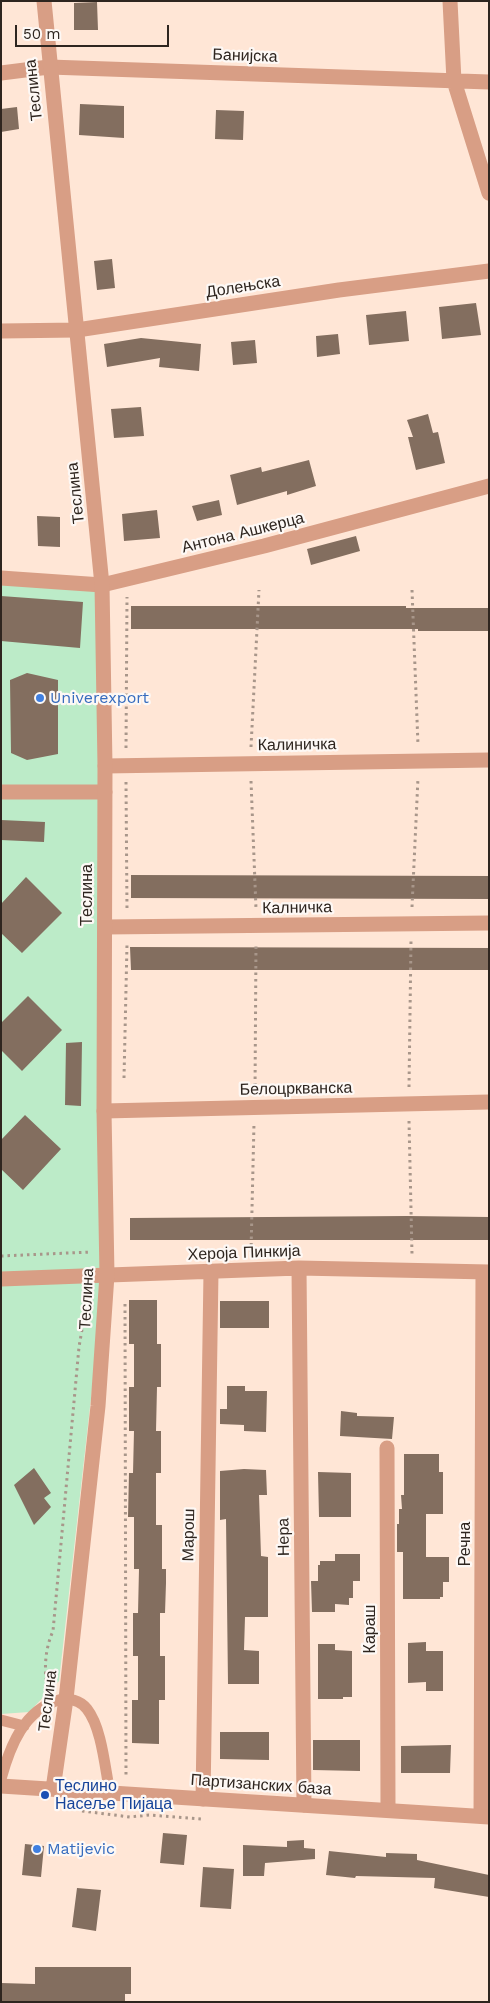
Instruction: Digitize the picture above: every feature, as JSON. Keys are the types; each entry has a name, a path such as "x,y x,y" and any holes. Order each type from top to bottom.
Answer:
{"street":[{"name":"Теслина","path":"44,1 102,585 105,766 104,1111 107,1275 98,1406 66,1698 53,1789"},
{"path":"450,1 454,81 489,193"},
{"name":"Банијска","path":"1,73 50,67 489,82"},
{"name":"Долењска","path":"1,331 77,330 339,290 489,271"},
{"name":"Антона Ашкерца","path":"1,578 102,585 264,546 489,486"},
{"name":"Калиничка","path":"105,766 489,760"},
{"path":"1,792 105,792"},
{"name":"Калничка","path":"105,928 489,923"},
{"name":"Белоцркванска","path":"104,1111 489,1102"},
{"name":"Хероја Пинкија","path":"1,1279 299,1268 486,1272"},
{"name":"Нера","path":"299,1268 304,1805"},
{"name":"Марош","path":"203,1799 211,1272"},
{"name":"Речна","path":"485,1817 486,1272"},
{"name":"Караш","path":"387,1448 388,1810"},
{"name":"Партизанских база","path":"1,1786 485,1817"}],"lane":[{"path":"1,1779 14,1743 34,1713 47,1705 66,1698 77,1701 92,1718 110,1793"},
{"path":"1,1720 24,1726"}],"path":[{"path":"103,600 127,597 126,765"},
{"path":"91,1243 91,1276"},
{"path":"1,1256 91,1252"},
{"path":"47,1705 47,1688 44,1672 48,1642 53,1630 79,1348 85,1311"},
{"path":"79,1810 130,1818 149,1815 202,1819"}],"green space":[{"path":"1,581 98,588 102,1264 96,1354 59,1681 29,1712 1,1714"}],"building":[{"path":"97,2 98,30 74,30 74,3"},
{"path":"80,104 124,106 124,138 79,135"},
{"path":"17,107 19,129 1,132 1,109"},
{"path":"216,110 244,111 243,140 215,139"},
{"path":"112,259 115,288 97,290 94,261"},
{"path":"476,303 481,335 442,339 439,307"},
{"path":"406,311 409,341 369,345 366,315"},
{"path":"338,334 340,354 317,357 316,336"},
{"path":"141,338 201,344 199,371 159,367 160,358 107,367 104,344"},
{"path":"255,340 257,363 233,365 231,342"},
{"path":"141,407 144,436 114,438 111,409"},
{"path":"428,414 433,433 438,432 445,463 416,470 408,437 413,437 407,420"},
{"path":"309,460 316,486 287,495 287,491 237,505 230,475 261,467 262,472"},
{"path":"219,500 222,515 197,521 192,506"},
{"path":"157,510 160,538 124,541 122,514"},
{"path":"37,516 60,517 60,547 38,546"},
{"path":"356,536 360,551 311,565 307,549"},
{"path":"1,596 83,602 80,648 1,641"},
{"path":"131,606 406,606 406,608 489,608 489,631 418,631 418,629 131,629"},
{"path":"27,673 58,680 58,754 27,760 11,753 10,680"},
{"path":"1,820 45,822 44,842 1,840"},
{"path":"131,875 489,876 489,899 131,898"},
{"path":"26,877 62,913 22,953 1,933 1,904"},
{"path":"130,947 489,948 489,970 131,970"},
{"path":"28,996 62,1030 22,1071 1,1050 1,1023"},
{"path":"82,1042 81,1106 65,1105 66,1043"},
{"path":"25,1115 61,1149 23,1190 1,1169 1,1140"},
{"path":"489,1217 489,1240 130,1240 130,1218"},
{"path":"129,1300 157,1300 157,1344 161,1344 161,1387 157,1387 156,1431 161,1431 161,1473 156,1473 156,1525 162,1525 162,1569 166,1569 166,1583 165,1613 160,1613 160,1656 165,1656 165,1700 159,1700 159,1744 132,1743 132,1700 138,1700 138,1656 133,1656 133,1613 138,1613 139,1569 134,1569 134,1517 128,1517 129,1473 133,1473 134,1431 129,1431 129,1387 134,1387 134,1344 129,1344"},
{"path":"220,1301 269,1301 269,1328 220,1328"},
{"path":"227,1386 245,1386 245,1391 267,1391 266,1432 244,1431 244,1425 220,1424 220,1409 227,1409"},
{"path":"341,1411 357,1413 357,1416 394,1417 392,1439 340,1436"},
{"path":"404,1454 439,1454 439,1472 443,1472 443,1514 426,1514 426,1557 449,1557 449,1582 443,1582 443,1597 440,1597 440,1599 403,1599 403,1552 397,1552 397,1524 399,1524 399,1509 402,1509 401,1495 404,1495"},
{"path":"34,1468 51,1493 44,1498 51,1507 34,1525 14,1485"},
{"path":"266,1470 267,1495 259,1495 261,1556 268,1557 268,1617 245,1617 244,1650 259,1651 259,1684 228,1684 226,1519 220,1520 220,1471"},
{"path":"318,1472 351,1473 351,1517 319,1517"},
{"path":"335,1554 360,1554 360,1581 353,1581 353,1598 349,1598 349,1605 335,1604 335,1612 312,1612 311,1581 318,1581 318,1565 320,1565 320,1561 335,1561"},
{"path":"426,1642 426,1651 443,1651 443,1691 426,1691 426,1682 408,1683 408,1643"},
{"path":"318,1644 335,1644 335,1650 352,1651 352,1697 318,1699"},
{"path":"220,1732 269,1732 269,1760 220,1759"},
{"path":"313,1740 360,1740 360,1771 313,1770"},
{"path":"451,1745 450,1773 401,1773 401,1746"},
{"path":"163,1833 187,1835 184,1865 160,1863"},
{"path":"304,1840 304,1848 315,1849 315,1859 265,1863 264,1876 243,1876 243,1845 287,1847 287,1841"},
{"path":"25,1844 44,1846 41,1877 22,1875"},
{"path":"329,1851 386,1857 386,1853 417,1854 417,1860 489,1875 489,1897 434,1888 435,1878 356,1876 355,1878 326,1875"},
{"path":"203,1867 234,1869 231,1909 200,1907"},
{"path":"77,1888 101,1890 96,1931 72,1927"},
{"path":"35,1967 131,1967 131,1994 125,1994 125,2002 1,2002 1,1983 35,1984"}],"place":[{"name":"Univerexport","path":"40,698"},
{"name":"Теслино Насеље Пијаца","path":"45,1795"},
{"name":"Matijevic","path":"37,1849"}]}
